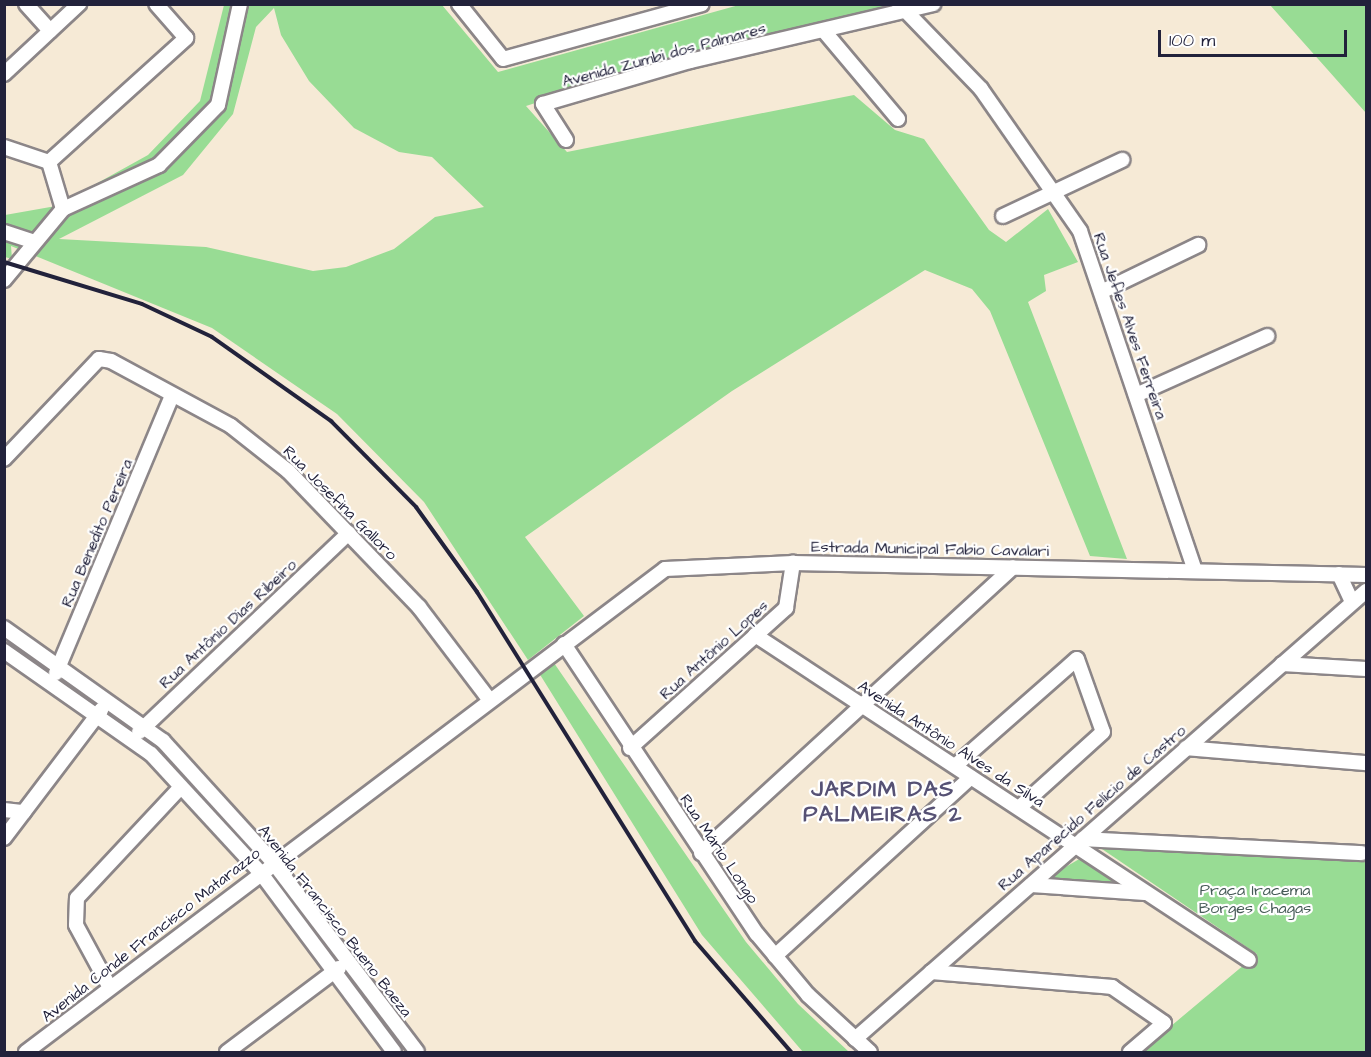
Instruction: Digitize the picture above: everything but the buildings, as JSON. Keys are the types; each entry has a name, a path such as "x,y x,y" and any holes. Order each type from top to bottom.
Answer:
{"street":[{"path":"26,4 50,31"},
{"path":"4,74 79,4"},
{"path":"48,162 186,38 156,4"},
{"path":"4,280 31,241 63,209 159,165 218,105 240,4"},
{"path":"459,4 503,59 702,4"},
{"name":"Avenida Zumbi dos Palmares","path":"566,140 543,104 690,61 824,32 902,8 933,4"},
{"name":"Rua Jefles Alves Ferreira","path":"902,8 981,89 1080,231 1103,291 1195,571"},
{"path":"824,32 898,119"},
{"path":"4,147 48,162"},
{"path":"1003,216 1122,160"},
{"path":"48,162 63,209"},
{"path":"4,232 31,241"},
{"path":"1103,291 1198,244"},
{"path":"1137,395 1267,336"},
{"name":"Rua Josefina Galloro","path":"4,459 99,359 231,426 288,471 419,607 488,698"},
{"name":"Rua Benedito Pereira","path":"51,683 172,396"},
{"name":"Rua Antônio Dias Ribeiro","path":"131,740 349,532"},
{"name":"Estrada Municipal Fabio Cavalari","path":"527,671 665,569 793,563 1366,575"},
{"name":"Rua Antônio Lopes","path":"630,748 786,608 793,563"},
{"path":"701,853 1013,567"},
{"path":"1339,574 1352,602"},
{"name":"Rua Aparecido Felício de Castro","path":"855,1039 1366,591"},
{"name":"Avenida Francisco Bueno Baeza","path":"4,628 163,741 273,862 413,1048"},
{"name":"Avenida Antônio Alves da Silva","path":"756,635 1019,808 1079,842 1148,893 1249,960"},
{"name":"Rua Mário Longo","path":"564,644 630,748 701,853 775,956 870,1053"},
{"name":"Avenida Francisco Bueno Baeza","path":"4,651 131,740 181,786 260,872 395,1053"},
{"path":"955,766 1077,659 1103,732 1019,808"},
{"path":"1282,664 1366,669"},
{"name":"Avenida Conde Francisco Matarazzo","path":"26,1053 109,986 488,698 527,671"},
{"path":"4,838 108,702"},
{"path":"1186,748 1366,763"},
{"path":"775,956 971,777"},
{"path":"109,986 76,926 74,904 181,786"},
{"path":"4,810 24,812"},
{"path":"1079,842 1362,853"},
{"path":"1031,885 1148,893"},
{"path":"228,1053 348,961"},
{"path":"931,972 1112,987 1164,1023 1130,1053"},
{"path":"395,1053 413,1048"}],"green space":[{"path":"224,5 442,5 498,72 739,5 910,5 647,67 526,106 567,152 854,95 895,130 924,139 989,230 1006,242 1048,209 1078,262 1044,275 1046,291 1028,302 1127,559 1090,556 990,311 972,289 925,270 732,391 525,537 584,616 528,660 424,502 337,414 212,328 11,246 12,259 5,257 5,215 56,206 148,155 200,101","holes":["274,8 281,35 309,81 354,128 399,152 432,157 484,207 435,217 394,249 346,267 313,271 206,247 59,239 183,175 233,114 256,27"]},
{"path":"1270,5 1366,5 1366,113 1327,69"},
{"path":"554,663 746,942 798,1004 849,1052 803,1052 702,935 539,673"},
{"name":"Praça Iracema Borges Chagas","path":"1099,847 1366,862 1366,1052 1140,1052 1257,954"},
{"path":"1081,858 1120,883 1045,879"}],"railway":[{"path":"4,262 142,304 212,337 331,421 416,507 477,592 695,941 791,1052"}],"district":[{"name":"JARDIM DAS PALMEIRAS 2","path":"883,802"}]}
